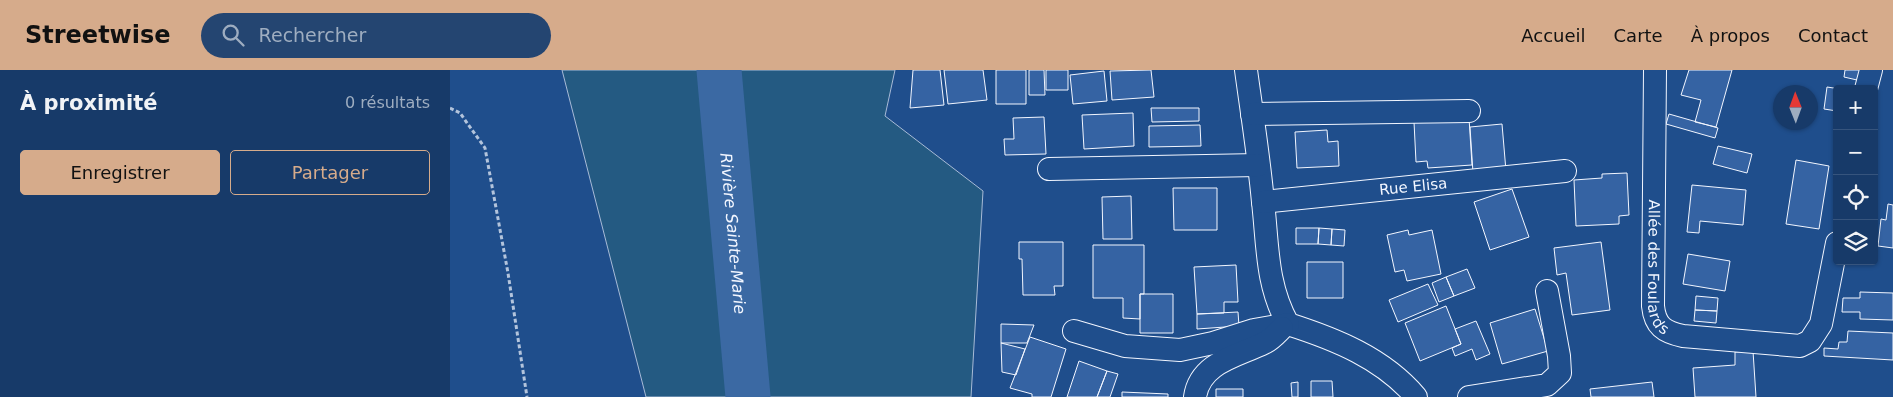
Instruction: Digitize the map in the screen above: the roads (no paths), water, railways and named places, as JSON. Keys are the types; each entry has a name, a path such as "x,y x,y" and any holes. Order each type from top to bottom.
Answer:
{"street":[{"path":"1246,70 1263,202 1269,274 1277,304 1288,324"},
{"name":"Allée des Foulards","path":"1655,70 1653,306 1654,318 1660,328 1670,334 1683,336 1800,346 1810,341 1821,324 1833,263"},
{"path":"1867,85 1871,70"},
{"path":"1252,114 1469,111"},
{"path":"1049,168 1258,165"},
{"name":"Rue Elisa","path":"1263,202 1565,171"},
{"path":"1469,397 1547,385 1560,373 1547,291"},
{"path":"1195,397 1196,388 1208,371 1228,356 1266,342 1288,324"},
{"path":"1074,331 1125,346 1180,350 1254,330 1288,324 1325,336 1364,354 1403,382 1416,397"}],"waterway":[{"name":"Rivière Sainte-Marie","path":"719,70 748,397"}]}
